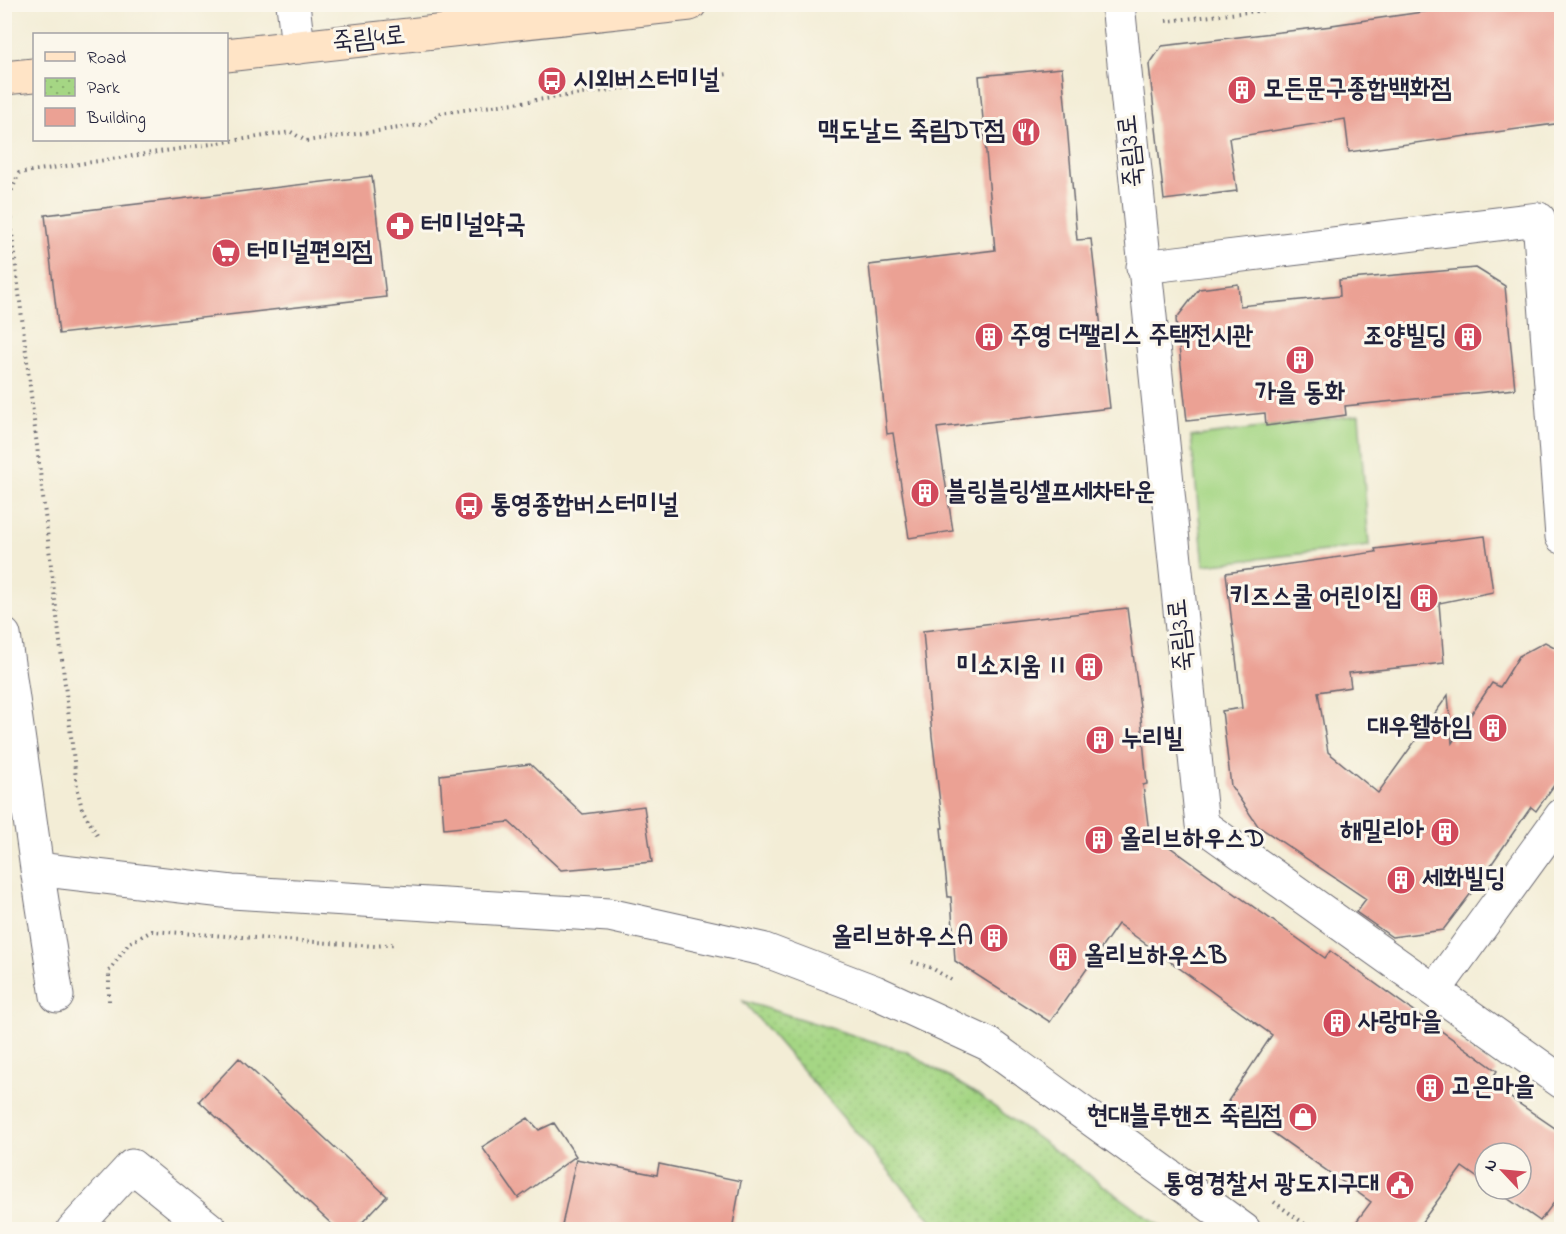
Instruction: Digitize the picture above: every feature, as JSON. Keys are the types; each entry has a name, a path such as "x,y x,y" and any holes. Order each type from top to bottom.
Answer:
{"street":[{"path":"293,4 298,47"},
{"name":"죽림4로","path":"228,55 690,4"},
{"name":"죽림3로","path":"1118,4 1143,267 1202,825 1562,1082"},
{"path":"4,78 33,75"},
{"path":"1143,267 1550,218 1562,537"},
{"path":"4,635 57,996"},
{"path":"1435,990 1562,815"},
{"path":"37,869 232,892 609,915 762,950 875,992 988,1044 1244,1230"},
{"path":"73,1230 132,1166 211,1230"}],"path":[{"path":"1166,21 1321,4"},
{"path":"102,845 81,809 76,776 8,199 19,173 291,132 306,141 427,124 441,113 729,74"},
{"path":"109,1001 109,971 129,943 152,931 375,946 398,944"},
{"path":"4,980 8,990"}],"green space":[{"path":"1359,415 1369,546 1204,565 1191,437"},
{"path":"743,1001 907,1052 975,1093 1164,1229 939,1229"}],"building":[{"path":"1478,4 1562,4 1562,123 1349,152 1345,119 1229,138 1237,191 1164,200 1149,65 1162,46 1332,26"},
{"name":"주영 더팰리스 주택전시관","path":"1062,68 1077,240 1091,239 1110,408 937,428 953,531 909,538 893,433 887,434 869,265 995,250 979,76"},
{"path":"372,176 386,297 59,334 45,215"},
{"path":"1476,268 1505,286 1515,389 1345,406 1346,415 1266,426 1265,413 1187,421 1176,319 1199,289 1238,284 1240,306 1340,296 1339,280"},
{"path":"1485,536 1493,592 1439,603 1444,663 1349,673 1351,687 1318,692 1328,752 1378,793 1448,695 1452,743 1492,683 1500,687 1519,656 1545,642 1562,651 1562,774 1536,811 1531,807 1443,930 1392,937 1356,912 1366,899 1258,826 1231,786 1222,711 1242,708 1226,573 1376,552 1375,549"},
{"path":"1127,608 1140,707 1147,784 1143,785 1149,832 1325,958 1330,951 1497,1071 1489,1083 1562,1133 1562,1192 1540,1221 1511,1201 1533,1201 1533,1141 1473,1141 1473,1175 1462,1167 1416,1230 1350,1230 1371,1202 1228,1101 1272,1035 1118,924 1050,1022 955,961 951,897 948,897 923,631"},
{"path":"530,764 583,814 644,806 652,862 561,870 509,822 444,829 440,775"},
{"path":"239,1058 387,1196 355,1230 338,1230 199,1101"},
{"path":"528,1118 539,1130 554,1123 576,1156 518,1198 482,1147"},
{"path":"576,1159 657,1175 659,1164 741,1181 732,1230 561,1230"}],"place":[{"name":"시외버스터미널","path":"552,81"},
{"name":"모든문구종합백화점","path":"1242,90"},
{"name":"맥도날드 죽림DT점","path":"1026,132"},
{"name":"터미널약국","path":"400,226"},
{"name":"터미널편의점","path":"226,253"},
{"name":"주영 더팰리스 주택전시관","path":"989,337"},
{"name":"조양빌딩","path":"1468,337"},
{"name":"가을 동화","path":"1300,360"},
{"name":"블링블링셀프세차타운","path":"925,493"},
{"name":"통영종합버스터미널","path":"469,506"},
{"name":"키즈스쿨 어린이집","path":"1424,598"},
{"name":"미소지움 Ⅱ","path":"1089,667"},
{"name":"대우웰하임","path":"1493,728"},
{"name":"누리빌","path":"1100,740"},
{"name":"해밀리아","path":"1445,832"},
{"name":"올리브하우스D","path":"1099,840"},
{"name":"세화빌딩","path":"1401,880"},
{"name":"올리브하우스A","path":"994,938"},
{"name":"올리브하우스B","path":"1063,957"},
{"name":"사랑마을","path":"1337,1023"},
{"name":"고은마을","path":"1430,1088"},
{"name":"현대블루핸즈 죽림점","path":"1303,1117"},
{"name":"통영경찰서 광도지구대","path":"1400,1185"}]}
